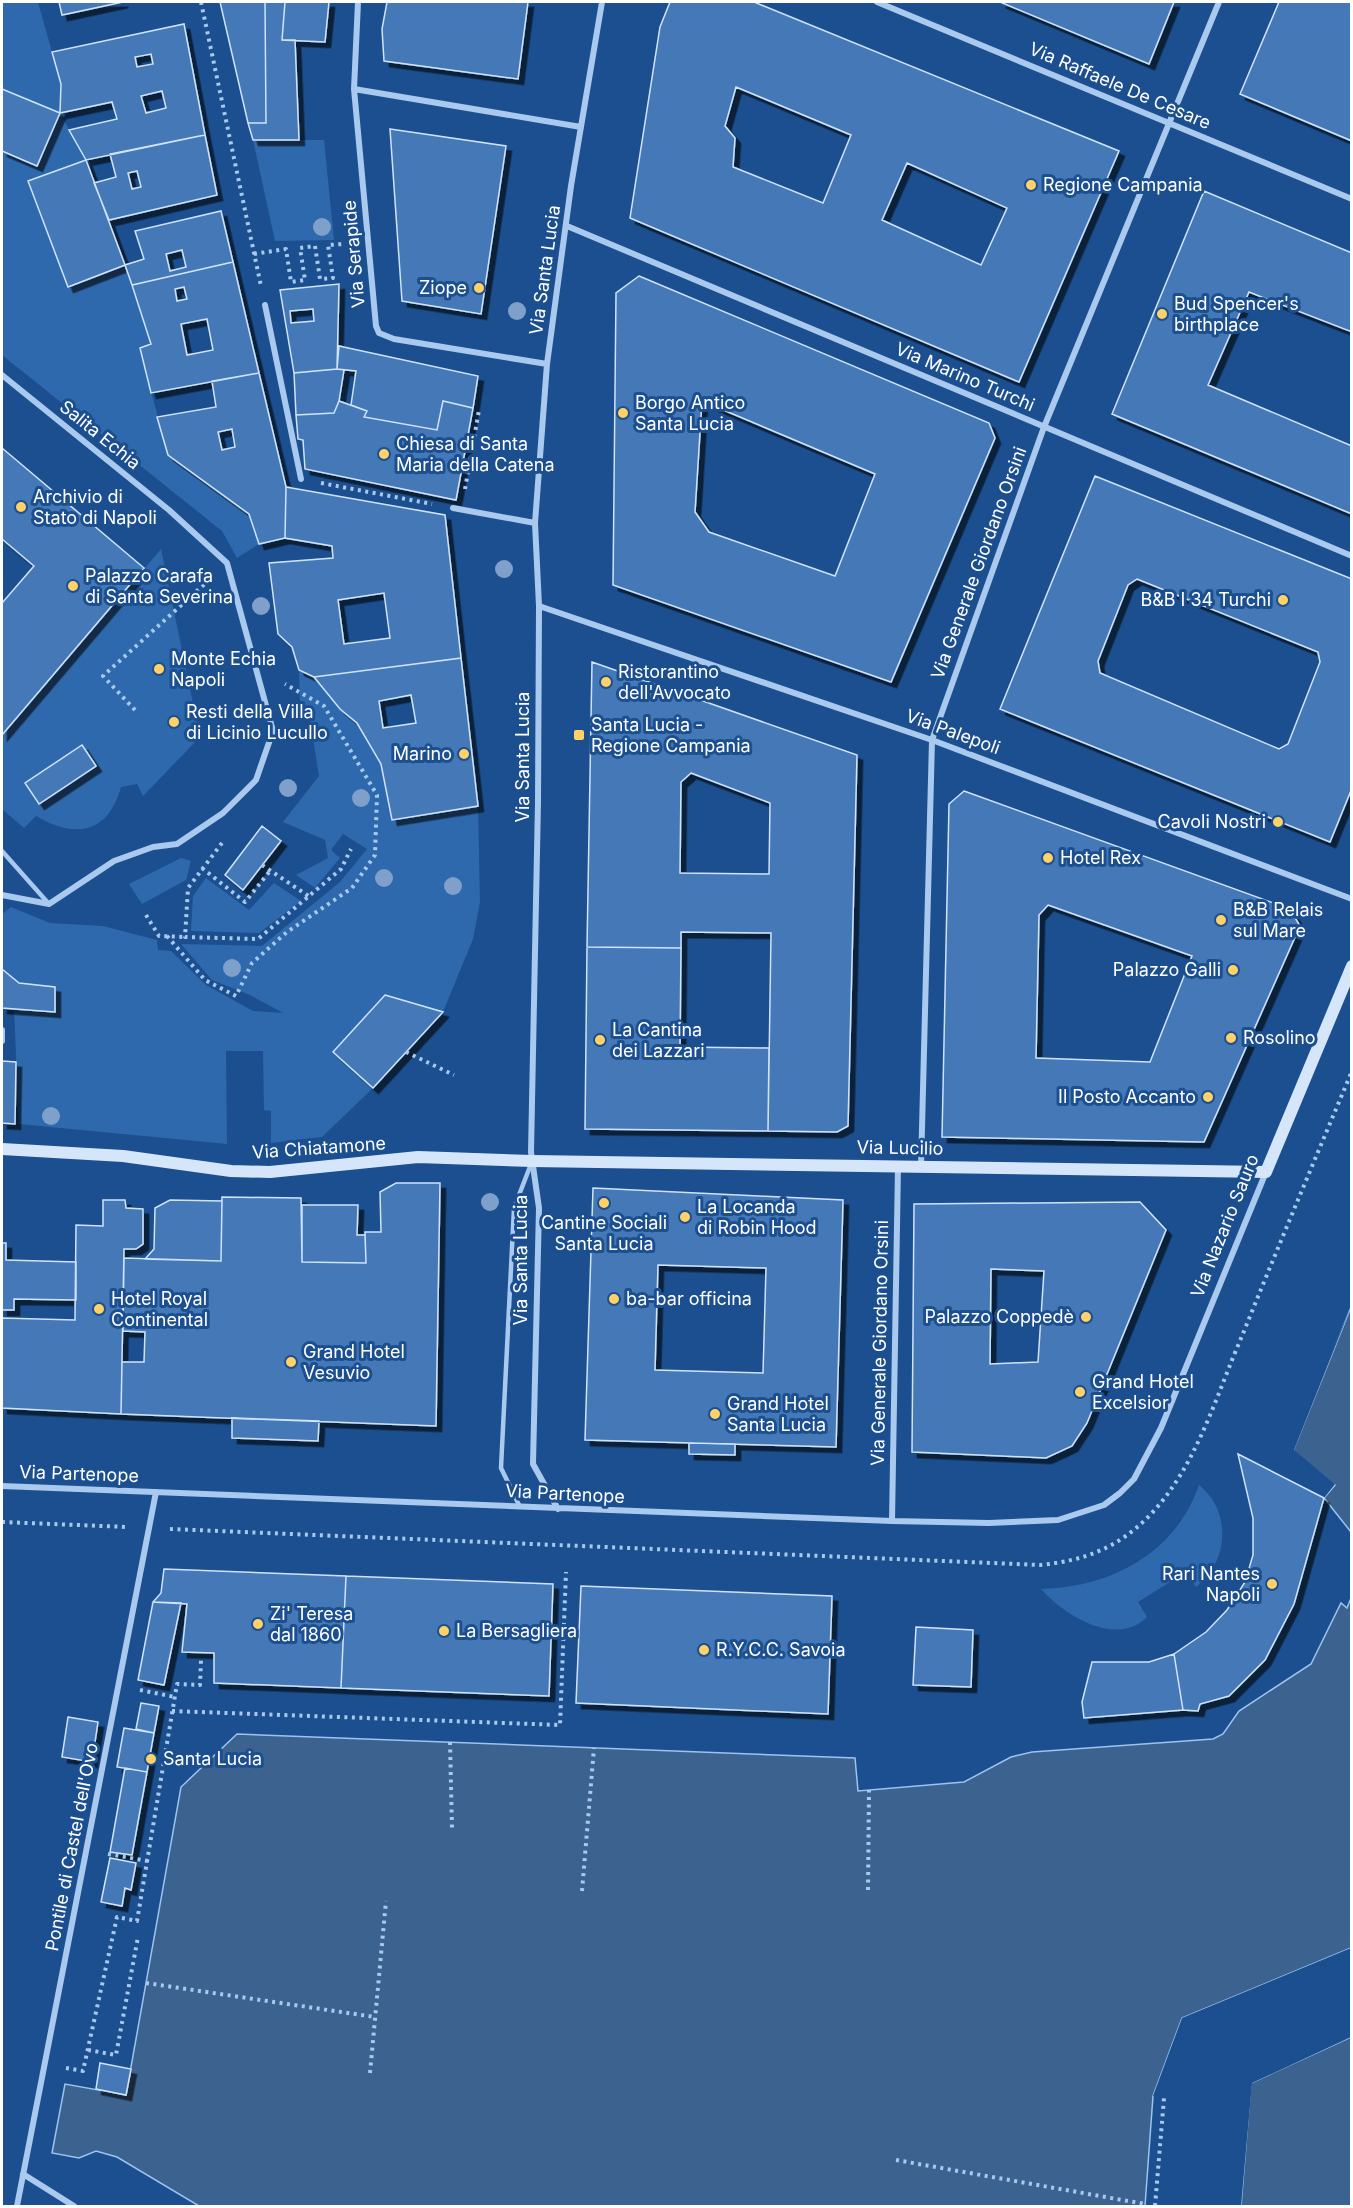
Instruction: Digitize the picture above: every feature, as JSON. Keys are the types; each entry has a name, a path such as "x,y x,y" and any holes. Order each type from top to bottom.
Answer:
{"street":[{"name":"Via Serapide","path":"358,2 354,89 376,326 379,333 394,339 547,364"},
{"name":"Via Santa Lucia","path":"558,1509 533,1464 539,1208 532,1161 539,606 535,523 547,364 581,127 602,2"},
{"name":"Via Raffaele De Cesare","path":"877,2 1352,199"},
{"name":"Via Generale Giordano Orsini","path":"921,1167 932,740 1044,427 1219,2"},
{"path":"354,89 581,127"},
{"name":"Via Marino Turchi","path":"567,226 1352,556"},
{"path":"265,305 301,479"},
{"name":"Salita Echia","path":"2,375 169,510 227,563"},
{"path":"453,508 535,523"},
{"path":"2,895 50,904 114,861 153,847 177,844 223,813 256,780 273,731 258,669 227,563"},
{"name":"Via Palepoli","path":"539,606 932,740 1352,899"},
{"name":"Via Nazario Sauro","path":"1120,1493 1134,1479 1161,1428 1352,966"},
{"path":"2,1030 2,1041"},
{"name":"Via Chiatamone","path":"2,1149 123,1156 231,1171 270,1172 418,1157 532,1161"},
{"name":"Via Lucilio","path":"532,1161 1266,1172"},
{"name":"Via Generale Giordano Orsini","path":"892,1521 898,1166"},
{"name":"Via Partenope","path":"2,1486 558,1509 989,1523 1058,1520 1104,1505 1120,1493"},
{"name":"Pontile di Castel dell'Ovo","path":"17,2206 156,1492"},
{"path":"23,2174 74,2206"}],"lane":[{"path":"2,851 50,904"},
{"path":"520,1507 501,1468 514,1208 532,1161"}],"path":[{"path":"201,2 265,305"},
{"path":"254,254 286,249 291,282 305,280 300,248 315,246 321,279 333,278 328,244 344,244"},
{"path":"463,499 479,410"},
{"path":"301,479 453,508"},
{"path":"135,710 104,676 227,563"},
{"path":"167,936 205,980 236,996 252,963 287,932 352,888 375,855 377,795 348,743 324,706 258,669"},
{"path":"185,937 188,888 227,836"},
{"path":"146,915 159,936 258,939 310,897 340,869 351,849"},
{"path":"262,865 310,897"},
{"path":"202,868 245,902 270,871"},
{"path":"406,1052 454,1075"},
{"path":"2,1522 1040,1565 1065,1562 1102,1551 1135,1529 1161,1502 1197,1444 1352,1071"},
{"path":"172,1711 560,1725 566,1572"},
{"path":"82,2071 117,1917 136,1921 177,1684 200,1685 201,1660"},
{"path":"118,1685 175,1697"},
{"path":"450,1742 452,1828"},
{"path":"582,1892 594,1748"},
{"path":"868,1890 869,1790"},
{"path":"86,1850 148,1861"},
{"path":"370,2073 386,1901"},
{"path":"88,2050 116,2055 138,1937"},
{"path":"146,1983 375,2017"},
{"path":"1155,2206 1164,2098"},
{"path":"896,2160 1145,2204"}],"shaded area":[{"path":"2,2 38,2 61,84 60,113 86,160 28,182 68,287 125,265 151,344 140,349 168,455 249,514 259,544 237,558 222,531 2,355 2,151 37,166 60,114 2,89"},
{"path":"253,140 324,140 334,240 275,241"},
{"path":"161,549 200,737 143,796 137,784 121,787 108,815 99,823 88,828 77,829 64,828 36,816 24,828 2,809 2,735","holes":["82,745 95,766 38,804 25,783"]},
{"path":"299,670 314,677 340,709 357,723 381,764 392,820 478,806 480,902 473,939 443,1012 385,995 333,1052 373,1088 322,1137 271,1143 271,1111 264,1110 263,1051 226,1051 227,1144 19,1124 14,1009 54,1012 55,987 19,983 2,969 2,914 11,907 50,923 103,926 157,940 158,950 171,951 206,985 253,1011 283,1013 250,995 212,980 181,944 262,946 340,882 367,849 343,834 331,850 340,858 315,888 296,875 328,858 325,840 283,822 319,776 308,707 300,708"},
{"path":"181,858 191,861 186,880 142,904 129,884"},
{"path":"206,878 249,910 274,883 301,901 259,933 191,931 193,896"},
{"path":"1351,1307 1351,1532 1324,1498 1335,1485 1293,1451"},
{"path":"1199,1485 1210,1496 1217,1508 1222,1536 1215,1564 1207,1577 1196,1587 1186,1572 1138,1602 1147,1617 1134,1626 1121,1629 1106,1629 1076,1617 1063,1609 1041,1589 1092,1582 1137,1562 1157,1548 1174,1530 1188,1509"},
{"path":"1351,1598 1351,1948 1182,2018 1153,2096 1145,2206 199,2206 117,2157 96,2151 79,2158 52,2153 65,2084 126,2095 181,1787 237,1734 855,1758 858,1791 964,1782 1011,1757 1032,1752 1213,1739 1223,1734 1239,1711 1311,1664 1341,1603 1347,1608"},
{"path":"1351,2037 1351,2206 1241,2206 1251,2083"}],"pier":[{"path":"1352,1304 1294,1450 1335,1484 1324,1498 1321,1497 1331,1485 1290,1450"},
{"path":"2,1562 115,1567 89,1720 68,1717 62,1757 82,1760 26,2063 2,2058 2,1817 21,1714 13,1684 2,1671"},
{"path":"1351,1948 1352,1951 1184,2021 1156,2096 1153,2096 1182,2018"},
{"path":"1352,2034 1351,2037 1252,2083 1241,2206 1238,2206 1249,2081"}],"building":[{"path":"59,2 123,2 62,15"},
{"path":"220,2 265,2 266,123 248,123"},
{"path":"265,2 285,2 282,40 295,40 299,140 253,140 248,123 266,123"},
{"path":"285,2 329,2 325,42 282,40"},
{"path":"387,2 528,2 518,79 384,61 382,29"},
{"name":"Regione Campania","path":"670,2 754,2 1119,151 1019,382 630,218 660,27","holes":["736,87 851,135 823,203 733,167 735,138 725,126","907,163 1007,208 981,265 882,220"]},
{"path":"1000,2 1174,2 1149,64"},
{"path":"1279,2 1352,2 1352,141 1240,94"},
{"path":"184,24 205,135 86,160 69,130 117,119 112,102 60,113 61,84 52,52","holes":["151,54 153,64 137,67 135,57","162,91 166,108 146,113 141,96"]},
{"path":"2,89 60,113 37,166 2,151"},
{"path":"390,129 506,146 481,314 402,301"},
{"path":"205,135 217,195 109,220 94,183 116,177 110,154","holes":["137,171 141,187 132,189 128,173"]},
{"path":"86,160 125,265 68,287 28,181"},
{"path":"1204,191 1352,253 1352,332 1249,292 1208,385 1352,446 1352,514 1112,414"},
{"path":"221,211 233,262 132,285 125,265 144,259 135,231","holes":["182,250 186,267 170,271 166,254"]},
{"path":"233,262 259,373 151,393 140,348 151,344 132,285","holes":["184,287 187,299 177,301 175,289","207,319 213,350 187,355 181,324"]},
{"path":"639,276 989,423 995,438 891,682 613,585 616,293","holes":["702,401 875,474 835,576 709,532 695,512"]},
{"path":"339,284 337,369 294,373 280,290","holes":["313,309 314,321 291,323 290,311"]},
{"path":"339,346 478,376 473,408 443,401 437,430 364,417 367,411 351,405 356,371 337,369"},
{"path":"344,370 339,401 334,413 296,415 294,373"},
{"path":"259,373 286,487 285,538 259,544 249,514 168,455 157,417 216,407 212,381","holes":["232,429 235,447 222,450 218,432"]},
{"name":"Chiesa di Santa Maria della Catena","path":"339,401 367,411 364,417 437,430 443,401 473,408 456,500 305,469 303,440 298,439 296,415 334,413"},
{"name":"Palazzo Carafa di Santa Severina","path":"2,448 144,568 2,735 2,603 34,566 2,539"},
{"path":"1095,476 1352,579 1352,788 1330,842 1000,709","holes":["1137,579 1318,652 1320,662 1288,744 1279,749 1100,673 1098,661 1128,585"]},
{"path":"286,487 445,515 461,658 314,677 299,670 292,647 278,634 269,563 333,558 332,546 285,538","holes":["384,593 390,638 344,644 338,600"]},
{"path":"461,658 478,806 392,820 381,764 357,723 340,709 314,677","holes":["411,695 416,723 383,728 379,701"]},
{"path":"592,662 857,755 848,1126 837,1132 768,1131 771,933 681,932 681,948 587,947","holes":["691,773 770,803 769,874 680,873 681,782"]},
{"path":"82,745 96,766 39,804 25,783"},
{"name":"Palazzo Galli","path":"964,791 1290,909 1300,926 1204,1142 942,1137 949,804","holes":["1048,905 1192,956 1150,1062 1036,1058 1039,915"]},
{"path":"262,826 281,841 243,890 225,875"},
{"path":"587,947 681,948 680,1047 769,1048 768,1131 585,1129"},
{"path":"2,969 19,983 55,987 55,1012 2,1008"},
{"path":"385,995 443,1012 373,1088 333,1052"},
{"path":"2,1061 16,1062 15,1124 2,1123"},
{"path":"396,1183 440,1183 436,1426 121,1414 122,1362 144,1362 145,1332 123,1331 124,1258 221,1261 222,1197 301,1198 302,1262 366,1263 365,1232 381,1232 380,1192"},
{"path":"593,1188 843,1200 836,1447 585,1440","holes":["658,1265 766,1268 763,1373 655,1370"]},
{"name":"Hotel Royal Continental","path":"103,1200 125,1200 126,1208 143,1209 143,1244 136,1249 124,1249 121,1414 2,1408 2,1318 75,1320 76,1225 103,1226"},
{"path":"170,1200 222,1201 221,1261 145,1259 154,1249 155,1208"},
{"name":"Palazzo Coppedè","path":"1140,1202 1166,1230 1087,1423 1072,1446 1046,1458 912,1452 914,1204","holes":["991,1269 1044,1271 1038,1362 990,1364"]},
{"path":"302,1205 358,1205 357,1235 365,1235 366,1263 302,1262"},
{"path":"2,1243 6,1243 6,1260 76,1262 76,1300 14,1299 14,1310 2,1310"},
{"path":"232,1418 319,1421 318,1441 232,1438"},
{"path":"689,1443 735,1444 735,1455 689,1454"},
{"name":"Rari Nantes Napoli","path":"1238,1454 1324,1498 1294,1604 1265,1660 1229,1696 1200,1704 1198,1711 1183,1710 1174,1654 1206,1632 1227,1610 1245,1582 1253,1555 1253,1518"},
{"path":"164,1569 346,1576 341,1688 214,1683 214,1653 182,1652 187,1604 153,1602 161,1593"},
{"path":"346,1576 553,1584 549,1696 341,1688"},
{"name":"R.Y.C.C. Savoia","path":"581,1586 832,1596 828,1714 576,1703"},
{"path":"153,1602 181,1603 164,1685 138,1680"},
{"path":"916,1627 973,1630 971,1687 913,1685"},
{"path":"1174,1654 1183,1710 1084,1718 1082,1702 1092,1662 1149,1662"},
{"path":"141,1703 159,1706 154,1733 136,1729"},
{"path":"68,1717 98,1722 92,1762 62,1757"},
{"path":"124,1728 154,1733 147,1772 117,1767"},
{"path":"125,1768 147,1772 132,1855 110,1852"},
{"path":"110,1858 136,1863 131,1890 125,1888 122,1906 101,1902"},
{"path":"100,2063 131,2069 126,2095 96,2089"}],"place":[{"name":"Regione Campania","path":"1031,185"},
{"name":"Ziope","path":"479,288"},
{"name":"Bud Spencer's birthplace","path":"1162,314"},
{"name":"Borgo Antico Santa Lucia","path":"623,413"},
{"name":"Chiesa di Santa Maria della Catena","path":"384,454"},
{"name":"Archivio di Stato di Napoli","path":"21,507"},
{"name":"Palazzo Carafa di Santa Severina","path":"73,586"},
{"name":"B&B I 34 Turchi","path":"1283,600"},
{"name":"Monte Echia Napoli","path":"159,669"},
{"name":"Ristorantino dell'Avvocato","path":"606,682"},
{"name":"Resti della Villa di Licinio Lucullo","path":"174,722"},
{"name":"Santa Lucia - Regione Campania","path":"579,735"},
{"name":"Marino","path":"464,754"},
{"name":"Cavoli Nostri","path":"1278,822"},
{"name":"Hotel Rex","path":"1048,858"},
{"name":"B&B Relais sul Mare","path":"1221,920"},
{"name":"Palazzo Galli","path":"1233,970"},
{"name":"Rosolino","path":"1231,1038"},
{"name":"La Cantina dei Lazzari","path":"600,1040"},
{"name":"Il Posto Accanto","path":"1208,1097"},
{"name":"Cantine Sociali Santa Lucia","path":"604,1203"},
{"name":"La Locanda di Robin Hood","path":"685,1217"},
{"name":"ba-bar officina","path":"614,1299"},
{"name":"Hotel Royal Continental","path":"99,1309"},
{"name":"Palazzo Coppedè","path":"1086,1317"},
{"name":"Grand Hotel Vesuvio","path":"291,1362"},
{"name":"Grand Hotel Excelsior","path":"1080,1392"},
{"name":"Grand Hotel Santa Lucia","path":"715,1414"},
{"name":"Rari Nantes Napoli","path":"1272,1584"},
{"name":"Zi' Teresa dal 1860","path":"258,1624"},
{"name":"La Bersagliera","path":"444,1631"},
{"name":"R.Y.C.C. Savoia","path":"704,1650"},
{"name":"Santa Lucia","path":"151,1759"}]}
